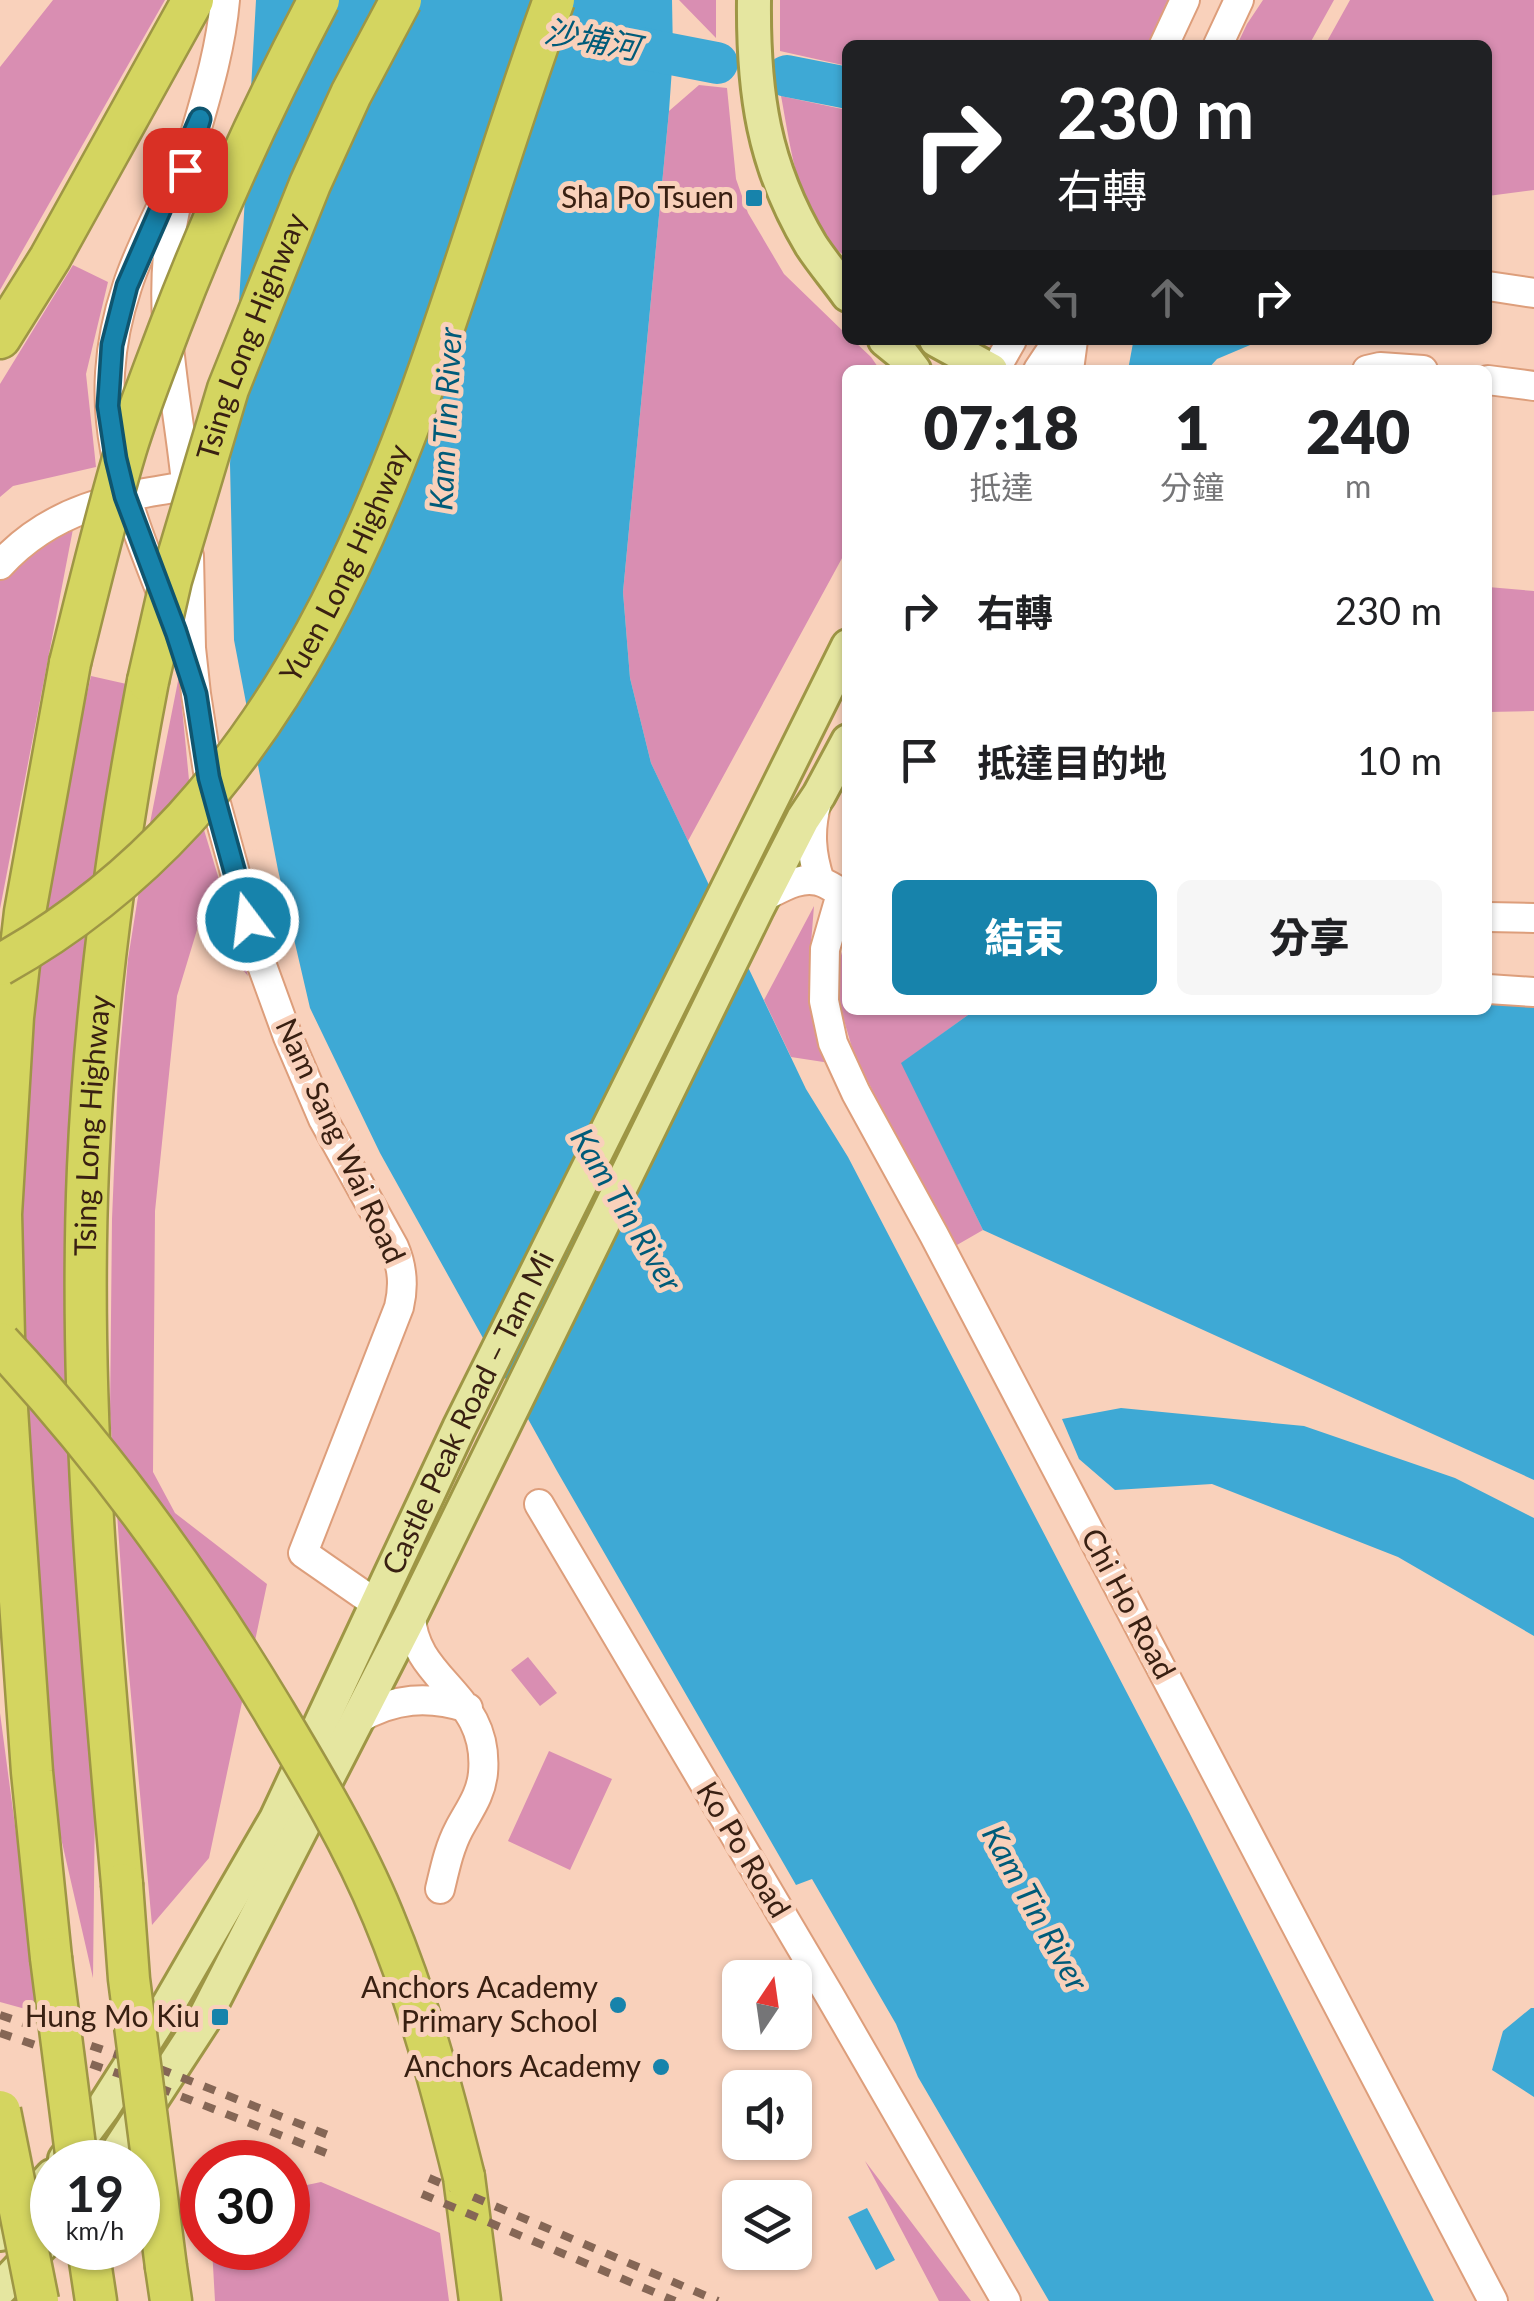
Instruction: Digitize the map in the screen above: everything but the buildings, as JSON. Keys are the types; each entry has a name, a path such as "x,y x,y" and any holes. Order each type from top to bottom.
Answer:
{"highway":[{"path":"0,338 50,258 193,0"},
{"path":"73,2140 32,1772 5,1377 1,1214 25,912 70,663 127,447 203,244 319,0"},
{"name":"Tsing Long Highway","path":"168,2284 129,1979 98,1616 86,1379 88,1168 107,938 148,681 172,580 228,389 310,184 351,94 402,0"},
{"name":"Yuen Long Highway","path":"0,965 63,926 152,852 228,766 299,662 348,569 426,383 554,0"},
{"path":"0,1343 84,1438 154,1528 231,1640 307,1766 362,1870 408,1980 429,2043 464,2176 480,2301"},
{"path":"0,2112 38,2301"},
{"path":"91,2270 96,2301"}],"main road":[{"path":"754,0 756,75 768,149 797,220 842,284"},
{"path":"946,345 984,365"},
{"name":"Castle Peak Road – Tam Mi","path":"79,2140 156,2025 276,1819 459,1428 842,658"},
{"name":"Castle Peak Road – Tam Mi","path":"125,2140 203,2021 411,1615 802,819 842,753"},
{"path":"0,2234 30,2201"},
{"path":"0,2289 30,2257"}],"street":[{"name":"Nam Sang Wai Road","path":"225,0 216,56 177,201 166,282 169,356 187,486 196,694 209,778 240,892 288,1037 323,1119 394,1247 402,1269 399,1307 303,1553 375,1604"},
{"path":"1166,40 1185,0"},
{"path":"1220,40 1239,0"},
{"name":"Nam Sang Wai Road","path":"196,694 125,496 108,406 112,345 124,297 200,119"},
{"path":"1492,287 1534,292"},
{"path":"1492,381 1534,386"},
{"path":"0,564 26,540 57,520 94,504 187,486"},
{"path":"819,796 811,838 814,861 836,890"},
{"path":"760,903 788,884 805,880 836,890"},
{"name":"Chi Ho Road","path":"836,890 825,949 824,1002 840,1060 1493,2301"},
{"path":"1492,918 1534,918"},
{"path":"1492,989 1534,992"},
{"name":"Ko Po Road","path":"539,1504 1006,2301"},
{"path":"411,1615 413,1636 422,1656 468,1708 480,1737 483,1771 475,1804 458,1830 440,1889"},
{"path":"358,1719 409,1700 436,1700 468,1708"}],"shaded area":[{"path":"53,0 165,0 0,290 0,67"},
{"path":"679,0 716,0 716,38"},
{"path":"780,0 1168,0 1149,40 842,40 842,65 780,51"},
{"path":"1263,0 1334,0 1312,40 1239,40"},
{"path":"1350,0 1534,0 1534,190 1492,195 1492,40 1328,40"},
{"path":"699,85 727,88 736,179 748,213 784,274 842,330 842,345 858,345 877,365 842,365 842,558 688,841 651,763 630,678 623,592 669,111"},
{"path":"781,96 842,109 842,253 818,227 794,162"},
{"path":"73,265 108,282 86,374 96,467 13,486 0,497 0,384"},
{"path":"73,529 0,909 0,555"},
{"path":"1492,587 1534,591 1534,711 1492,712"},
{"path":"91,676 131,685 85,961 69,1142 67,1327 75,1553 95,1798 93,1978 53,1803 31,1552 22,1326 23,1139 35,959 56,832"},
{"path":"179,676 189,780 248,976 200,920 177,996 155,1211 153,1472 175,1513 267,1584 209,1858 152,1925 110,1414 112,1219 128,959"},
{"path":"814,906 810,956 814,1012 830,1063 791,1057 764,1000"},
{"path":"842,952 842,1014 840,1007"},
{"path":"842,1015 968,1015 902,1063 983,1230 950,1249 853,1051"},
{"path":"528,1657 557,1693 540,1706 511,1670"},
{"path":"0,1713 40,2013 0,2002"},
{"path":"549,1751 612,1779 570,1870 508,1841"},
{"path":"865,2161 971,2301 939,2301"},
{"path":"321,2182 440,2233 449,2301 215,2301 213,2270 310,2270 310,2184"}],"water":[{"name":"Kam Tin River","path":"256,0 672,0 669,111 623,592 630,678 651,763 806,1089 848,1157 1189,1812 1434,2301 1049,2301 918,2077 896,2024 812,1879 796,1885 557,1471 380,1153 310,1008 278,870 234,640 230,464"},
{"path":"1133,345 1250,345 1212,365 1129,365"},
{"path":"1492,998 1534,1002 1534,1480 983,1230 901,1063 968,1015 1492,1015"},
{"path":"1121,1408 1304,1426 1455,1478 1534,1518 1534,1636 1398,1557 1212,1484 1115,1490 1079,1459 1062,1419"},
{"path":"1531,2008 1534,2097 1492,2070 1503,2031"},
{"path":"867,2208 895,2260 876,2270 848,2217"}],"waterway":[{"name":"沙埔河","path":"619,44 717,63"},
{"name":"沙埔河","path":"787,76 842,87"}],"railway":[{"path":"0,2015 160,2069 333,2137"},
{"path":"0,2033 152,2085 326,2153"},
{"path":"429,2178 718,2301"},
{"path":"422,2194 675,2301"}],"place":[{"name":"Sha Po Tsuen","path":"754,198"},
{"name":"Anchors Academy Primary School","path":"618,2005"},
{"name":"Hung Mo Kiu","path":"220,2017"},
{"name":"Anchors Academy","path":"661,2067"}],"route":[{"path":"185,170 200,119 127,286 112,345 108,384 110,431 125,496 196,694 209,778 248,920"}]}
